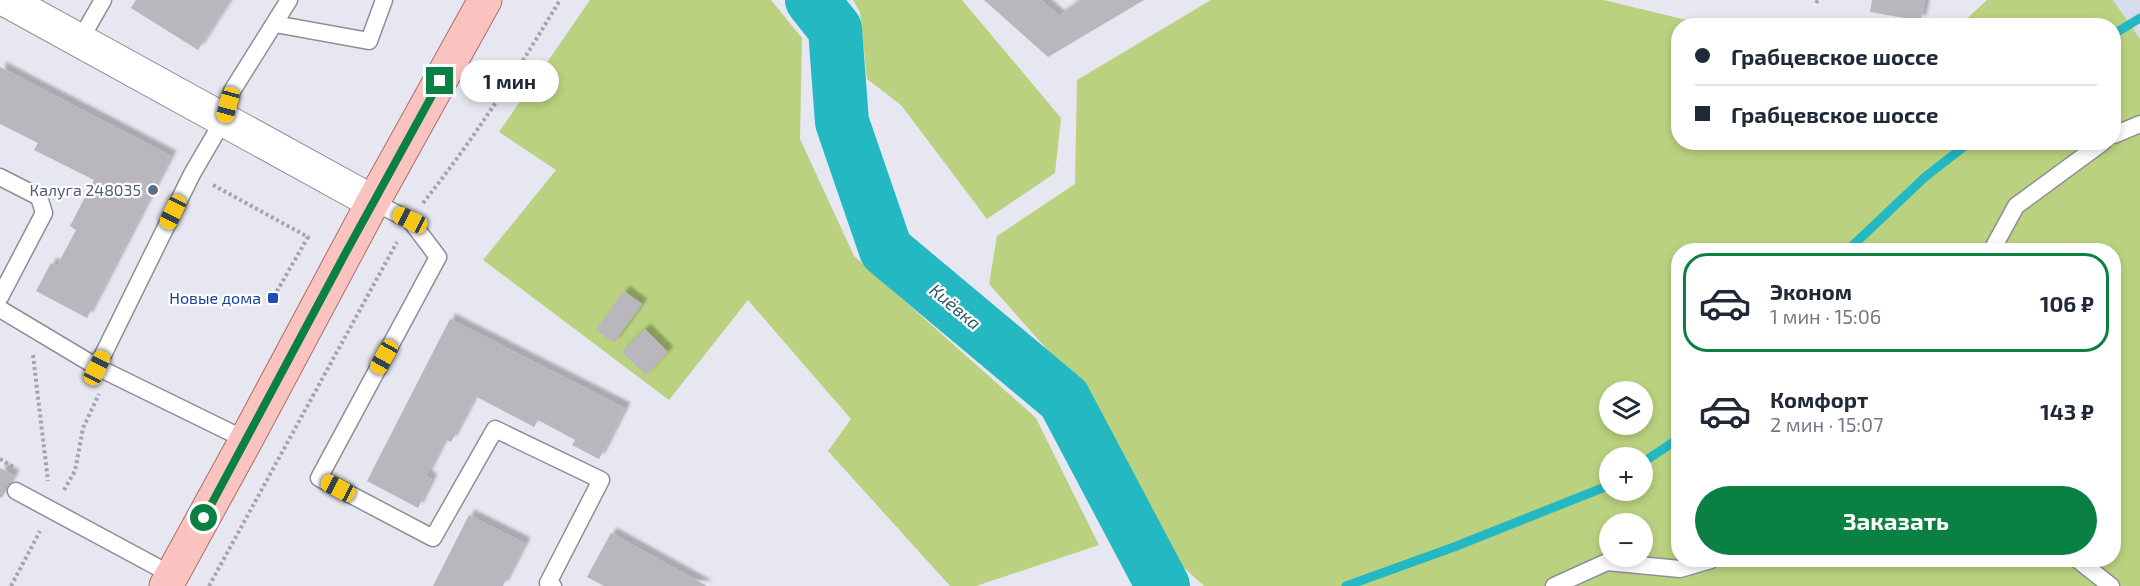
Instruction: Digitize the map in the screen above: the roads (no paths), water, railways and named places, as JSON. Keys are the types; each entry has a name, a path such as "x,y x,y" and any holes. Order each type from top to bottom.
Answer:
{"main road":[{"path":"169,581 373,202 485,0"}],"street":[{"path":"18,3 80,40 373,202"}],"lane":[{"path":"80,40 103,0"},
{"path":"97,368 192,174 224,119 232,91 289,0"},
{"path":"275,24 369,41 384,0"},
{"path":"2121,132 2140,124"},
{"path":"1996,243 2016,206 2092,150"},
{"path":"0,177 39,197 44,213 0,297"},
{"path":"373,202 410,220 438,257 318,478 433,538 495,429 601,480 548,583 554,586"},
{"path":"0,309 97,368 246,441"},
{"path":"16,491 52,510 169,581"},
{"path":"1554,586 1607,562 1680,569 1687,567"},
{"path":"2087,567 2111,586"}],"waterway":[{"name":"Киёвка","path":"812,0 835,29 842,122 886,250 1064,399 1163,586"},
{"path":"2121,30 2140,18"},
{"path":"1855,243 1925,177 1960,150"},
{"path":"1653,456 1671,444"},
{"path":"1346,586 1454,547 1599,489"}],"place":[{"name":"Калуга 248035","path":"153,190"},
{"name":"Новые дома","path":"273,298"}]}
